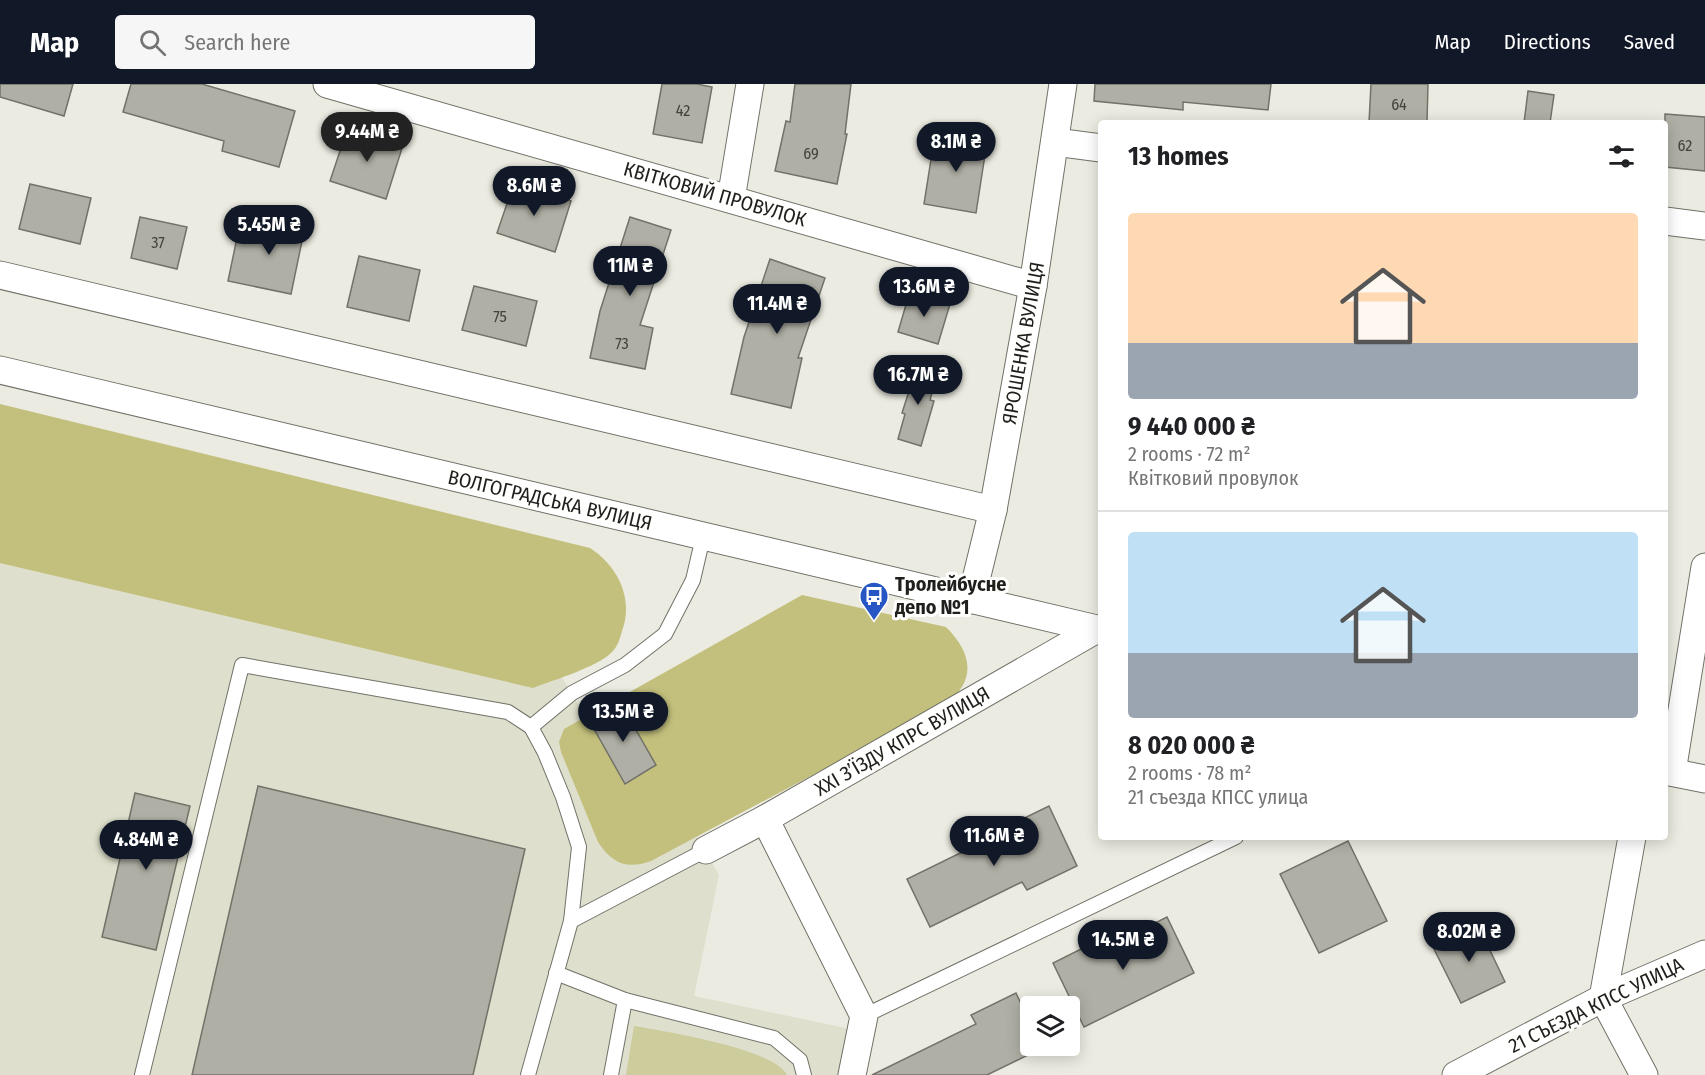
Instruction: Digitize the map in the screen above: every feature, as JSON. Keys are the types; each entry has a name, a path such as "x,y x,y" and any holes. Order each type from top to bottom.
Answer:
{"street":[{"name":"КВІТКОВИЙ ПРОВУЛОК","path":"327,84 1033,286"},
{"path":"731,199 750,84"},
{"name":"ЯРОШЕНКА ВУЛИЦЯ","path":"971,600 993,510 1033,286 1063,84"},
{"path":"1055,142 1098,148"},
{"path":"1668,221 1705,226"},
{"path":"0,275 993,510"},
{"name":"ВОЛГОГРАДСЬКА ВУЛИЦЯ","path":"0,370 1098,629"},
{"path":"1705,567 1669,771 1705,779"},
{"name":"XXI З’ЇЗДУ КПРС ВУЛИЦЯ","path":"706,850 765,819 1098,630"},
{"path":"765,819 864,1016 852,1075"},
{"path":"1631,840 1603,998 1644,1075"},
{"name":"21 СЪЕЗДА КПСС УЛИЦА","path":"1456,1075 1603,998 1705,954"}],"lane":[{"path":"531,727 572,693 625,665 665,634 693,580 703,537"},
{"path":"142,1075 242,665 508,712 531,727 545,753 563,797 579,847 571,921 528,1075"},
{"path":"864,1016 1230,840"},
{"path":"571,921 706,850"},
{"path":"556,973 625,1000 774,1038 800,1060 804,1075"},
{"path":"611,1075 625,1000"}],"shaded area":[{"path":"0,404 590,548 600,555 616,574 625,595 625,619 618,642 612,652 597,663 533,688 0,563"},
{"path":"0,519 542,644 588,720 620,702 719,875 694,996 850,1029 840,1075 0,1075"},
{"path":"802,595 946,627 966,656 966,676 963,686 946,704 651,861 634,865 614,860 598,842 561,752 559,742 564,729"}],"green space":[{"path":"634,1026 741,1049 778,1066 787,1075 626,1075"}],"building":[{"path":"0,84 73,84 64,116 0,97"},
{"path":"131,84 202,84 295,111 279,167 222,151 224,141 123,112"},
{"path":"662,84 697,84 712,87 702,143 653,134"},
{"path":"795,84 851,84 845,134 847,134 837,184 775,171 786,121 790,122"},
{"path":"1095,84 1271,84 1268,110 1183,102 1183,110 1094,101"},
{"path":"1371,84 1428,84 1427,120 1369,120"},
{"path":"1528,91 1554,95 1550,120 1524,120"},
{"path":"1665,114 1705,117 1705,171 1668,167 1668,120 1665,120"},
{"path":"348,127 403,145 386,199 330,181"},
{"path":"935,134 987,142 976,213 924,204"},
{"path":"514,183 571,201 555,252 497,233"},
{"path":"30,184 91,198 80,244 19,229"},
{"path":"268,214 306,222 291,294 228,281 238,233 263,238"},
{"path":"140,217 187,227 177,269 131,258"},
{"path":"630,217 671,230 640,325 653,328 645,369 590,358 600,311"},
{"path":"359,256 420,270 409,321 347,307"},
{"path":"770,259 825,278 798,358 802,358 791,408 731,394 744,337"},
{"path":"474,286 537,301 526,346 462,330"},
{"path":"910,291 950,304 938,344 898,332"},
{"path":"917,366 938,372 930,400 934,401 921,446 898,439 905,414 902,413"},
{"path":"620,702 656,765 625,784 589,720"},
{"path":"258,786 525,849 473,1075 192,1075"},
{"path":"135,793 190,806 156,950 102,937"},
{"path":"1049,806 1077,866 1027,890 1022,882 930,927 907,879 999,834 998,831"},
{"path":"1348,841 1387,921 1319,953 1280,874"},
{"path":"1167,917 1194,973 1084,1027 1080,1019 1080,996 1069,996 1053,963 1095,942 1099,951"},
{"path":"1477,923 1505,982 1461,1003 1432,945"},
{"path":"1016,993 1020,1002 1020,1056 1026,1056 987,1075 872,1075 976,1024 971,1015"}],"place":[{"name":"Тролейбусне депо №1","path":"874,622"}]}
